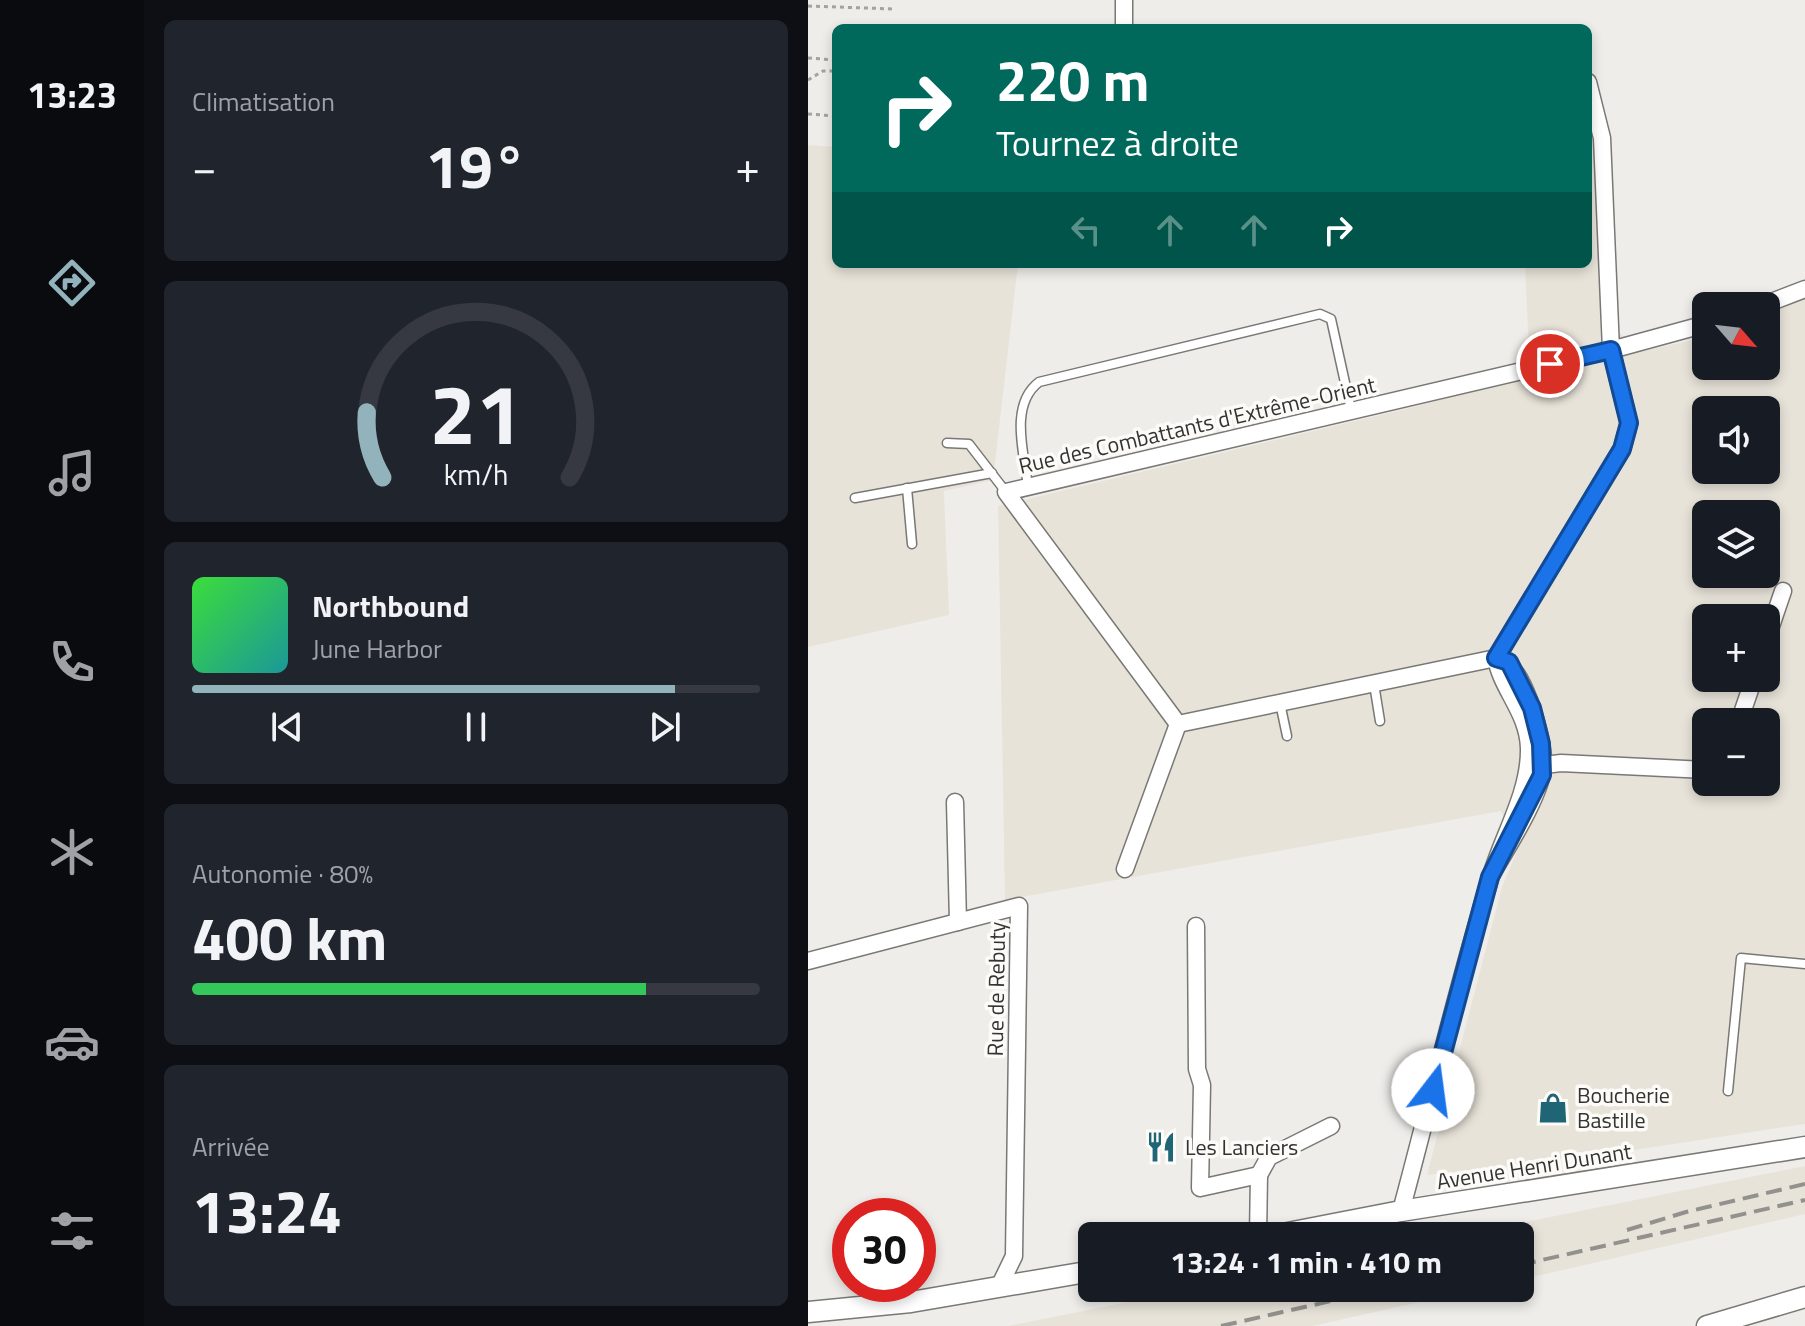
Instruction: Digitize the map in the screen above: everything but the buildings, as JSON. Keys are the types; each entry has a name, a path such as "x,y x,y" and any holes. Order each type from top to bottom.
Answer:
{"street":[{"path":"1124,0 1124,24"},
{"path":"1496,658 1622,449 1629,423 1611,350 1602,138 1592,98"},
{"path":"1780,299 1805,289"},
{"name":"Rue des Combattants d'Extrême-Orient","path":"1178,724 1006,492 1611,350 1692,328"},
{"path":"1779,604 1783,591"},
{"path":"1125,869 1178,724 1496,658 1509,662 1526,694 1538,730 1536,766 1539,786 1490,877 1401,1211"},
{"path":"1536,766 1561,763 1692,769"},
{"path":"955,802 958,922"},
{"name":"Rue de Rebuty","path":"808,961 1019,906 1014,1256 999,1287"},
{"path":"1196,926 1197,1069 1202,1085 1200,1188 1259,1175"},
{"path":"1258,1222 1259,1175 1269,1157 1331,1126"},
{"name":"Avenue Henri Dunant","path":"1344,1222 1805,1147"},
{"path":"808,1312 911,1302 1078,1274"},
{"path":"1710,1326 1805,1297"}],"lane":[{"path":"1028,487 1021,411 1030,389 1039,382 1320,314 1331,319 1351,411"},
{"path":"947,443 969,444 1006,492"},
{"path":"855,498 992,473"},
{"path":"907,488 912,544"},
{"path":"1374,684 1380,721"},
{"path":"1280,703 1287,736"},
{"path":"1728,1091 1741,958 1805,964"}],"path":[{"path":"808,6 894,9"},
{"path":"808,58 832,60"},
{"path":"808,80 823,71 832,71"},
{"path":"808,114 832,116"}],"shaded area":[{"path":"1602,138 1612,328 1644,351 1692,340 1692,380 1780,380 1780,309 1805,299 1805,1124 1615,1153 1427,1175 1502,887 1518,849 1501,811 1005,900 998,506 1414,407 1530,375 1525,268 1592,268 1592,139"},
{"path":"808,145 832,147 832,268 1018,268 993,480 944,491 949,615 808,647"},
{"path":"1805,1166 1805,1214 1534,1277 1534,1222 1525,1222"},
{"path":"1127,1302 1420,1302 1313,1326 1008,1326"}],"railway":[{"path":"1627,1230 1686,1212 1805,1184"},
{"path":"1534,1262 1805,1200"},
{"path":"1221,1326 1326,1302"}],"place":[{"name":"Boucherie Bastille","path":"1553,1108"},
{"name":"Les Lanciers","path":"1161,1147"}],"route":[{"path":"1433,1090 1490,877 1539,786 1544,765 1532,708 1518,676 1509,662 1496,658 1622,449 1629,423 1611,350 1550,364"}]}
